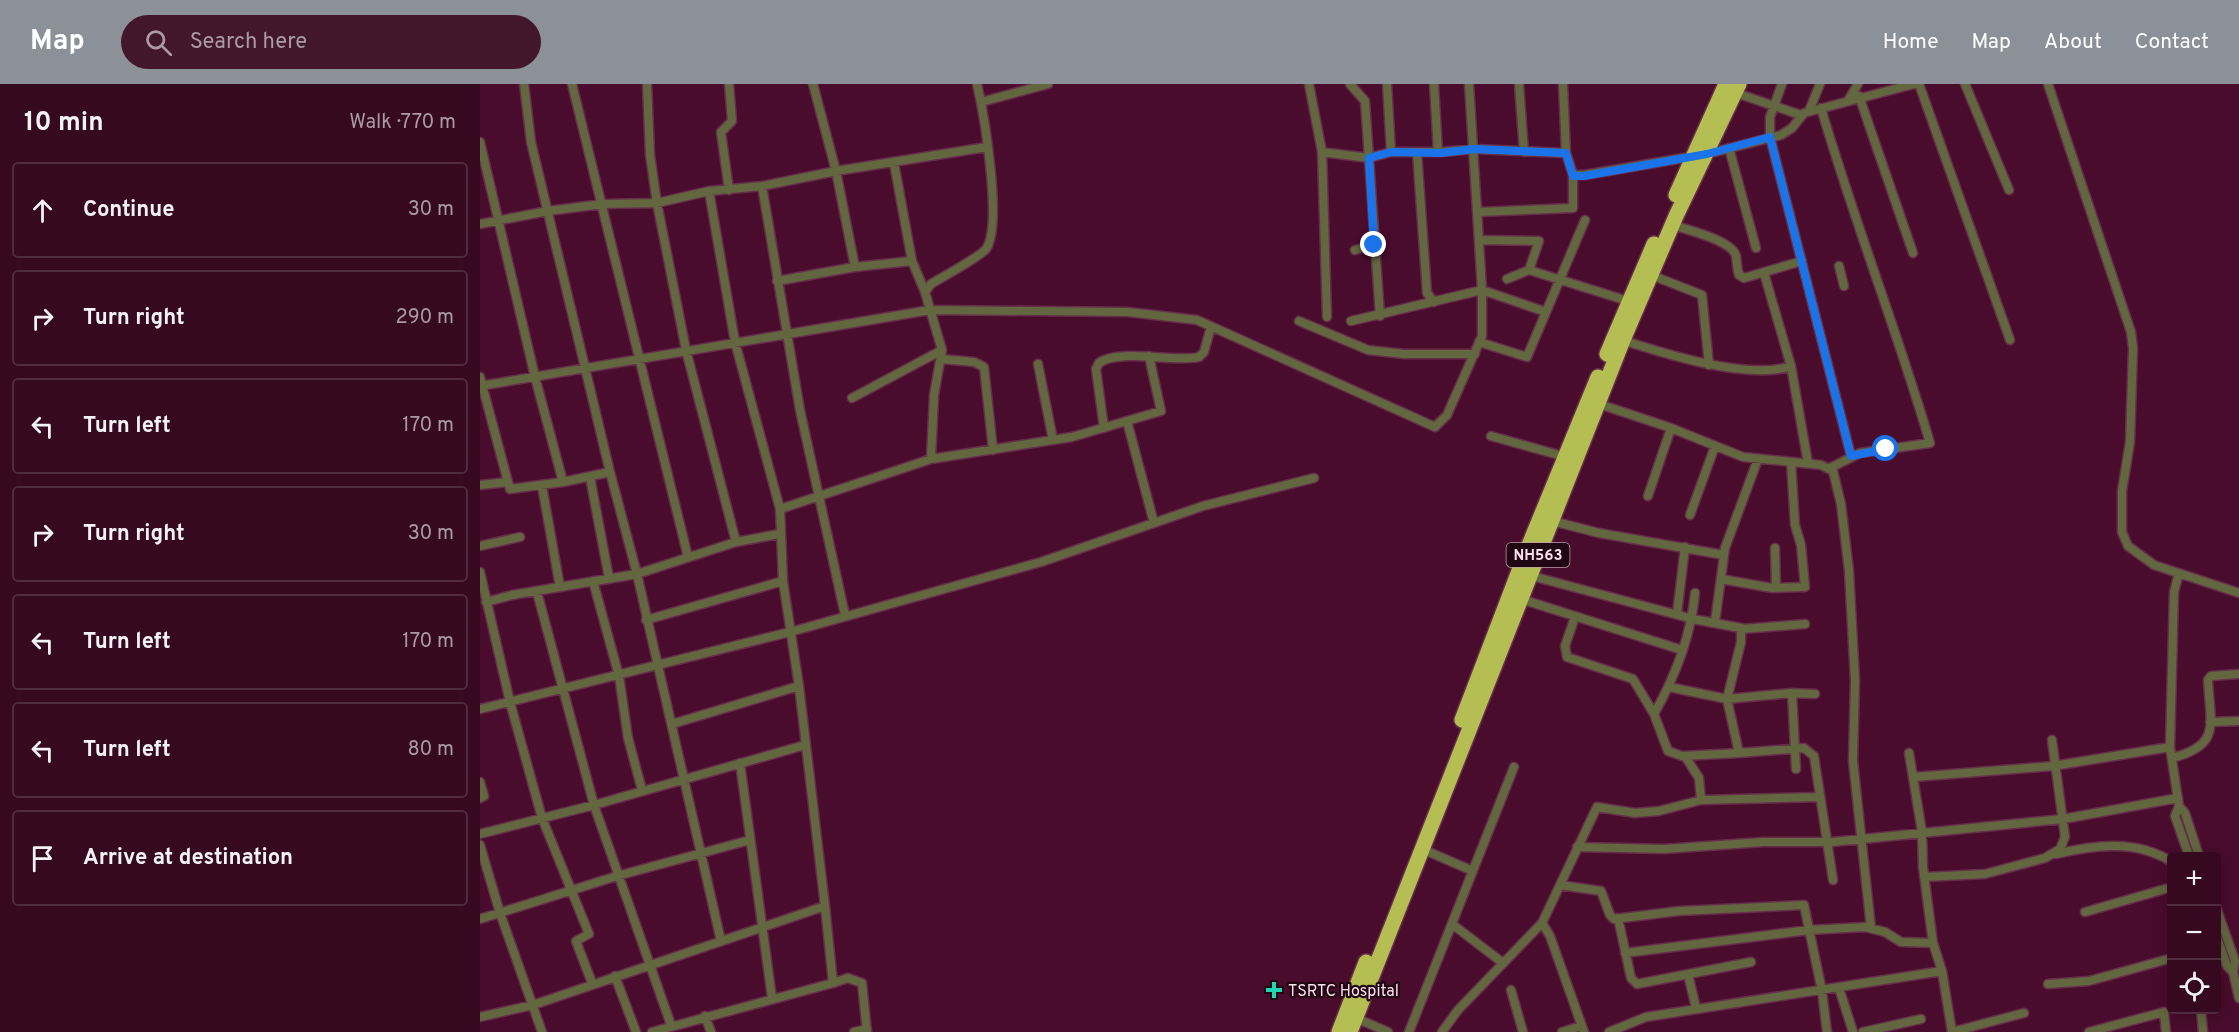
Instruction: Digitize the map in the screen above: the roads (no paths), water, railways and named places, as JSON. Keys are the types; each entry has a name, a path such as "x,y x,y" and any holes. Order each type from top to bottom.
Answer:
{"highway":[{"name":"NH563","path":"1339,1032 1524,574 1566,457 1618,339 1651,275 1731,87"},
{"name":"NH563","path":"1353,1025 1521,599 1524,574 1552,520 1599,404 1628,301 1701,154"}],"street":[{"path":"524,84 531,142 610,472 637,574 721,942"},
{"path":"572,84 688,558"},
{"path":"647,84 650,155 657,203 686,350 736,542"},
{"path":"729,84 732,121 721,132 729,190"},
{"path":"813,84 836,171 855,267"},
{"path":"925,292 931,284 986,250 992,232 993,200 977,84"},
{"path":"981,102 1048,84"},
{"path":"1309,84 1323,152 1327,317"},
{"path":"1350,84 1365,101 1380,316"},
{"path":"1434,84 1438,152"},
{"path":"610,472 542,486 510,489 481,383 535,377 787,332 930,310 1128,312 1197,320 1435,427 1448,415 1479,342 1482,290 1469,84"},
{"path":"1519,84 1524,152"},
{"path":"1478,212 1573,208 1573,176 1566,153 1563,84"},
{"path":"1782,84 1773,106 1770,137 1851,456"},
{"path":"1573,176 1701,154 1786,132 1805,113 1820,84"},
{"path":"1850,99 1858,84"},
{"path":"1731,87 1773,106 1805,113 1859,96 1914,84"},
{"path":"1919,84 2010,340"},
{"path":"1965,84 2009,190"},
{"path":"2048,84 2131,332 2133,348 2130,442 2122,491 2122,532 2128,546 2138,555 2177,579 2239,593"},
{"path":"1386,85 1391,152"},
{"path":"1859,96 1913,253"},
{"path":"1599,404 1671,428 1743,457 1808,463 1830,468 1851,456 1930,443 1905,357 1821,108"},
{"path":"480,145 535,377 563,482"},
{"path":"480,224 548,211 602,204 657,203 709,191 762,186 836,171 987,147"},
{"path":"1729,148 1756,248"},
{"path":"1323,152 1369,158 1391,152 1474,149 1566,153"},
{"path":"1417,152 1427,293 1434,302"},
{"path":"894,163 912,261 925,292 941,354 934,395 931,459"},
{"path":"762,186 800,410 845,615"},
{"path":"709,191 735,342 780,509 779,534 783,581 799,686 833,983"},
{"path":"1479,342 1527,357 1586,220"},
{"path":"1672,225 1716,240 1730,248 1736,256 1741,277 1764,273 1802,261"},
{"path":"1479,240 1539,241 1529,270"},
{"path":"1354,250 1374,245"},
{"path":"777,281 855,267 912,261"},
{"path":"1839,266 1844,286"},
{"path":"1507,279 1529,270 1628,301"},
{"path":"1764,273 1791,366 1808,463"},
{"path":"1651,275 1702,295 1709,365"},
{"path":"1351,321 1380,316 1482,290 1546,312"},
{"path":"1299,321 1368,350 1404,354 1474,354"},
{"path":"1104,428 1097,366 1104,360 1149,356 1199,357 1204,352 1211,327"},
{"path":"1618,339 1709,365 1776,372 1791,366"},
{"path":"852,398 941,354 974,362 984,367 993,450"},
{"path":"780,509 931,459 1053,440 1161,411 1149,356"},
{"path":"1038,364 1053,440"},
{"path":"1127,421 1154,523"},
{"path":"1648,496 1671,428"},
{"path":"1491,436 1566,457"},
{"path":"1690,515 1715,447"},
{"path":"1715,622 1724,555 1732,527 1758,459"},
{"path":"1721,579 1776,588 1803,589 1806,585 1801,545 1795,525 1791,462"},
{"path":"1830,468 1841,504 1852,613 1855,680 1853,761 1871,928"},
{"path":"590,477 609,578"},
{"path":"480,708 790,632 1041,562 1203,506 1314,478"},
{"path":"480,485 508,482"},
{"path":"542,486 560,587"},
{"path":"1552,520 1599,533 1724,555"},
{"path":"486,602 637,574 736,542 779,534"},
{"path":"480,546 520,537"},
{"path":"1677,615 1685,547"},
{"path":"1775,548 1776,588"},
{"path":"480,572 510,702 542,818 589,933 576,941 592,983"},
{"path":"1524,574 1677,615 1742,629 1805,624"},
{"path":"2177,579 2170,747 2179,802 2198,852"},
{"path":"593,581 618,676 628,738 642,790"},
{"path":"646,620 783,581"},
{"path":"537,592 594,806 617,876 651,966 670,1028"},
{"path":"1654,714 1670,687 1693,619 1695,593"},
{"path":"1521,599 1682,650"},
{"path":"1575,617 1565,646 1567,657 1633,679 1654,714 1668,751 1685,756 1804,748 1814,756 1833,880"},
{"path":"1738,753 1727,699 1742,629"},
{"path":"2172,758 2190,753 2203,746 2210,722 2208,680 2217,674 2239,674"},
{"path":"672,724 799,686"},
{"path":"1670,687 1727,699 1792,693 1815,694"},
{"path":"1792,693 1796,769"},
{"path":"2210,722 2239,721"},
{"path":"2052,740 2053,766 2065,837 2055,854"},
{"path":"480,834 594,806 642,790 805,745"},
{"path":"1914,777 2053,766 2170,747"},
{"path":"1910,753 1922,832 1924,877 1933,943 1942,971 1952,1032 1969,1030 2024,1013"},
{"path":"1685,756 1688,765 1699,778 1701,800"},
{"path":"740,763 772,998"},
{"path":"1409,1032 1514,767"},
{"path":"480,782 484,796 480,798"},
{"path":"1442,1032 1458,1010 1542,922 1597,807 1635,813 1659,812 1701,800 1820,797"},
{"path":"1577,847 1664,849 1828,842 2063,819 2179,802"},
{"path":"2179,802 2175,816 2188,852"},
{"path":"480,919 617,876 750,840"},
{"path":"480,845 482,868 542,1032"},
{"path":"1924,877 1985,873 2092,845 2109,845 2155,853 2167,859"},
{"path":"1422,849 1473,871"},
{"path":"1560,885 1601,891 1610,915 1618,918 1679,911 1804,905 1822,991 1827,1032"},
{"path":"2085,912 2167,888"},
{"path":"480,1017 533,1005 592,983 651,966 825,906"},
{"path":"1618,918 1631,978 1637,984 1751,962"},
{"path":"2221,919 2235,961 2239,998"},
{"path":"1542,922 1550,936 1582,1029 1562,1032"},
{"path":"1452,924 1503,963"},
{"path":"1625,953 1809,930 1871,928 1901,942 1933,943"},
{"path":"2221,958 2236,975"},
{"path":"2048,984 2088,981 2167,959"},
{"path":"1609,1032 1646,1017 1942,971"},
{"path":"1688,974 1696,1008"},
{"path":"615,976 636,1032"},
{"path":"652,1032 848,978 862,983 867,1030 854,1032"},
{"path":"1839,988 1853,1032"},
{"path":"1511,990 1523,1032"},
{"path":"2089,1032 2164,1011 2166,1032"},
{"path":"2201,1014 2203,1032"},
{"path":"705,1017 711,1032"},
{"path":"1863,1032 1921,1019"},
{"path":"2124,1032 2125,1022"},
{"path":"1353,1025 1388,1032"}],"place":[{"name":"TSRTC Hospital","path":"1274,990"}]}
